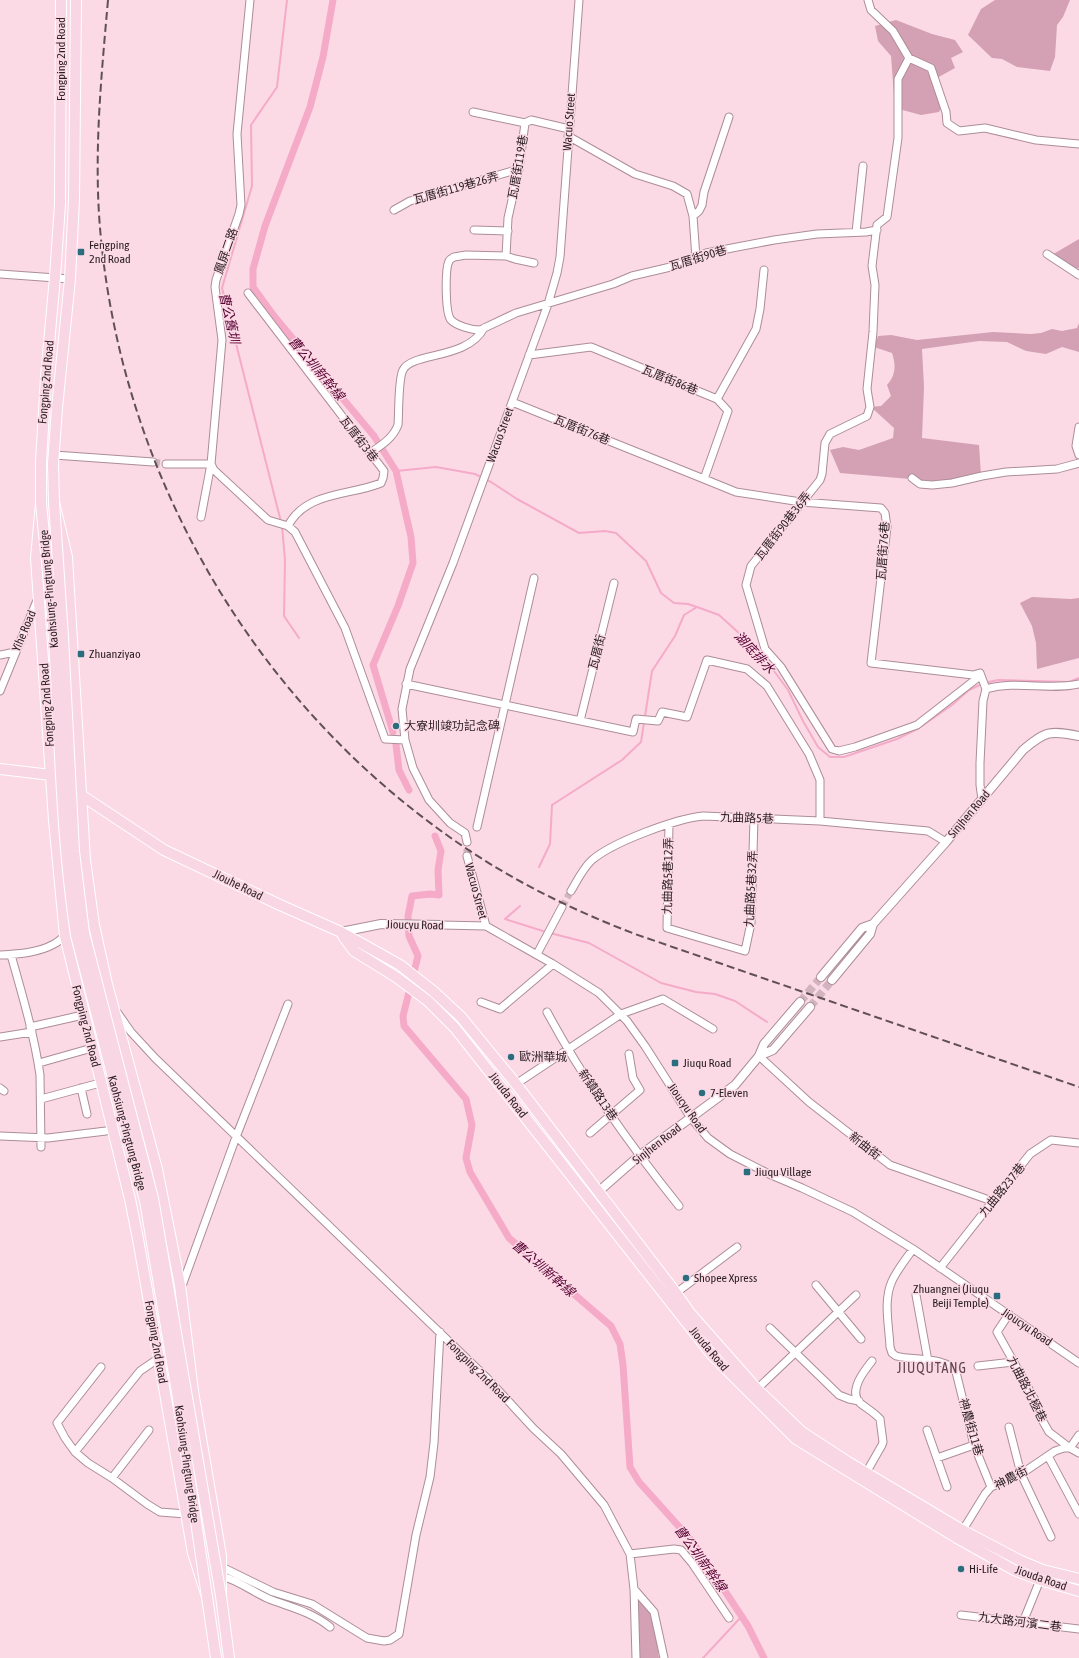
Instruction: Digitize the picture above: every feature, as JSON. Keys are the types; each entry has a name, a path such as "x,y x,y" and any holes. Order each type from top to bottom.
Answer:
{"main road":[{"name":"Fongping 2nd Road","path":"61,0 60,204 46,377 41,462 41,502 36,558 51,775 65,936 83,1015 130,1199 167,1400"},
{"name":"Fongping 2nd Road","path":"76,0 77,81 74,200 70,279 57,408 54,455 54,502 68,557 85,860 94,925 114,1009 157,1169 180,1285 193,1392"},
{"path":"61,80 77,81"},
{"name":"Kaohsiung-Pingtung Bridge","path":"41,502 53,637 69,892 76,935 145,1201 177,1392 216,1658"},
{"name":"Kaohsiung-Pingtung Bridge","path":"54,502 63,637 74,851 84,933 153,1198 221,1596 229,1658"},
{"path":"0,770 51,775"},
{"name":"Jiouhe Road","path":"51,775 164,850 341,932 400,965"},
{"name":"Jiouda Road","path":"341,932 354,951 396,977 428,1001 455,1028 712,1355 796,1439 960,1534 1044,1570 1079,1579"},
{"name":"Jiouda Road","path":"400,965 433,991 461,1017 516,1084 690,1313 757,1389 802,1432 1014,1570 1040,1580 1079,1591"},
{"name":"Kaohsiung-Pingtung Bridge","path":"193,1392 222,1556 224,1572 221,1596"},
{"name":"Kaohsiung-Pingtung Bridge","path":"167,1400 193,1553 207,1597"}],"street":[{"name":"鳳屏二路","path":"201,517 211,464 222,340 215,288 216,280 241,205 238,134 250,0"},
{"name":"Wacuo Street","path":"467,842 465,833 450,823 429,800 413,768 405,740 402,709 410,668 453,563 548,304 555,280 560,257 579,0"},
{"path":"868,0 871,10 892,31 909,58 931,68 946,112 947,124 959,131 985,128 1036,140 1079,144"},
{"path":"877,230 879,223 887,217 898,138 898,79 909,58"},
{"path":"472,112 526,123"},
{"path":"693,216 699,211 702,205 704,192 729,117"},
{"name":"瓦厝街119巷","path":"506,256 508,218 519,170 526,123 531,120 569,132 635,174 682,190 687,194 693,216 696,258"},
{"path":"856,232 863,166"},
{"name":"瓦厝街119巷26弄","path":"394,210 410,201 519,170"},
{"path":"474,230 508,231"},
{"name":"瓦厝街90巷","path":"484,328 516,313 613,284 632,276 679,265 706,253 774,240 817,234 877,230"},
{"name":"瓦厝街90巷36弄","path":"877,230 872,266 875,285 874,332 867,389 870,407 867,416 830,434 825,443 820,480 751,566 746,585 765,649 781,667 832,749 839,751 855,748 917,725 946,704 980,676"},
{"path":"1047,254 1079,275"},
{"path":"484,328 475,330 456,323 450,319 446,296 449,262 454,257 466,255 506,256 534,263"},
{"path":"701,477 728,411 717,399 756,329 760,309 764,270"},
{"path":"0,274 70,279"},
{"name":"瓦厝街3巷","path":"248,293 372,452 384,471 384,478 381,483 328,496 305,507 294,516 286,526"},
{"path":"372,452 393,436 398,425 401,376 403,370 412,362 446,354 458,349 479,338 484,328"},
{"name":"瓦厝街86巷","path":"529,355 591,347 717,399"},
{"name":"瓦厝街76巷","path":"512,402 736,492 801,502 881,508 885,513 887,527 871,663 973,675 980,673 980,676"},
{"path":"1079,427 1076,446 1079,456"},
{"path":"54,455 153,462"},
{"path":"912,478 920,484 945,484 1006,472 1057,469 1079,463"},
{"path":"166,464 211,464 214,470 268,520 273,523 286,526 294,532 344,628 385,740 405,740"},
{"path":"477,826 534,578"},
{"name":"瓦厝街","path":"580,721 614,583"},
{"name":"Yihe Road","path":"0,691 39,594"},
{"path":"0,655 15,652"},
{"path":"406,684 633,732 636,719 658,721 662,712 687,718 708,660 747,669 767,686 809,754 820,780 820,821"},
{"path":"980,676 986,688 983,701 980,763 980,785 982,799"},
{"path":"986,688 1006,684 1066,687 1079,684"},
{"name":"Sinjhen Road","path":"832,980 870,934 873,924 946,842 1023,750 1045,734 1054,732 1079,736"},
{"name":"九曲路5巷","path":"571,891 583,870 592,860 618,844 669,824 689,818 703,816 820,821 928,831 946,842"},
{"name":"九曲路5巷32弄","path":"667,928 745,951 752,923 754,818"},
{"name":"九曲路5巷12弄","path":"667,928 669,824"},
{"name":"Wacuo Street","path":"467,856 486,926"},
{"path":"537,954 562,907"},
{"name":"Jioucyu Road","path":"341,932 381,924 400,923 486,926 537,954 599,993 621,1014 645,1046 691,1118 708,1138 730,1154 769,1174 853,1212 913,1249 1079,1363"},
{"name":"Sinjhen Road","path":"821,977 862,928 873,924"},
{"path":"0,955 20,954 55,944 65,936 94,925"},
{"path":"11,955 39,1063 42,1147"},
{"path":"481,1002 500,1010 553,964"},
{"path":"516,1084 621,1014 663,1000 713,1029"},
{"name":"Sinjhen Road","path":"590,1199 639,1156 735,1085 759,1056 764,1044 800,1002"},
{"path":"180,1285 288,1004"},
{"name":"Sinjhen Road","path":"759,1056 774,1050 810,1007"},
{"name":"Fongping 2nd Road","path":"114,1009 131,1032 155,1058 489,1380 533,1428 561,1454 604,1505 630,1554 634,1589 636,1658"},
{"name":"新鎮路13巷","path":"547,1012 567,1050 610,1115 639,1156 679,1206"},
{"path":"0,1037 83,1015"},
{"path":"39,1063 92,1048"},
{"path":"590,1133 640,1090 633,1078 629,1054"},
{"name":"新曲街","path":"759,1056 809,1102 890,1165 992,1201"},
{"path":"41,1099 100,1083"},
{"path":"81,1088 87,1114"},
{"path":"0,1136 42,1138 106,1130"},
{"name":"九曲路237巷","path":"940,1268 1030,1154 1051,1140 1079,1143"},
{"path":"676,1293 737,1246"},
{"path":"913,1249 895,1276 889,1289 887,1299 890,1346 892,1353 896,1356 928,1361 916,1295"},
{"path":"816,1286 861,1339"},
{"path":"757,1389 856,1296"},
{"name":"九曲路北極巷","path":"1009,1314 997,1332 1036,1402 1041,1418 1049,1432 1079,1453"},
{"path":"770,1328 839,1395 859,1401 880,1419 883,1442 866,1473"},
{"path":"224,1572 273,1592 312,1604 367,1638 384,1641 390,1640 399,1634 416,1535 430,1477 434,1443 440,1332"},
{"path":"75,1452 140,1371 159,1358"},
{"path":"859,1401 857,1391 858,1382 872,1361"},
{"name":"神農街11巷","path":"928,1361 945,1363 956,1372 974,1445 992,1487"},
{"path":"978,1366 1014,1362"},
{"path":"101,1366 57,1423 65,1438 75,1452 88,1463 112,1478 147,1504 160,1512 186,1514"},
{"path":"1009,1428 1021,1474 1051,1537"},
{"path":"112,1478 149,1430"},
{"path":"927,1430 947,1487"},
{"path":"1070,1448 1079,1435"},
{"path":"937,1458 974,1445"},
{"name":"神農街","path":"960,1534 984,1494 992,1487 1021,1474 1048,1456 1060,1450 1070,1448"},
{"path":"1048,1456 1079,1514"},
{"path":"630,1554 674,1549 681,1550 692,1563 729,1618"},
{"path":"224,1572 232,1579 268,1598 320,1618 330,1627"},
{"path":"1023,1622 1040,1580"},
{"path":"634,1589 654,1612 664,1658"},
{"name":"九大路河濱二巷","path":"961,1614 1079,1629"}],"shaded area":[{"path":"995,0 1070,0 1063,17 1057,25 1055,57 1050,71 1017,67 1002,59 992,58 968,35 981,9"},
{"path":"896,20 932,34 955,40 963,52 951,58 955,68 937,78 945,100 939,112 921,115 895,108 891,56 878,41 875,26"},
{"path":"1079,239 1079,268 1070,270 1050,256"},
{"path":"1079,323 1079,352 1062,347 1046,354 1026,351 1007,342 979,341 922,349 924,387 922,438 979,445 981,475 956,483 840,473 830,450 843,447 859,450 893,438 894,428 871,407 881,406 891,396 887,385 894,374 892,353 874,347 878,336 891,335 917,340 993,332 1031,334 1041,333 1052,329 1062,331 1077,328"},
{"path":"1032,597 1079,598 1079,658 1037,669 1036,643 1032,626 1020,603"},
{"path":"643,1598 653,1616 659,1658 639,1658 638,1599"}],"waterway":[{"name":"曹公舊圳","path":"281,522 222,288 252,186 251,125 277,87 287,0"},
{"name":"曹公圳新幹線","path":"333,0 323,57 310,107 265,226 253,269 253,287 274,316 374,436 396,471 411,537 413,563 398,606 373,665 393,732"},
{"path":"396,471 436,467 475,474 579,533 605,531 616,533 646,561 661,593 674,603 688,604 697,607"},
{"name":"曹公舊圳","path":"282,526 285,560 284,616 299,638"},
{"name":"湖底排水","path":"539,867 550,844 552,805 622,760 641,742 652,671 675,636 684,615 697,607 719,615 766,660 788,690 818,747 830,757 844,757 897,739 919,728 952,705 969,690 984,683 998,680 1069,682 1079,678"},
{"name":"曹公圳新幹線","path":"396,745 399,770 409,790"},
{"name":"曹公圳新幹線","path":"435,836 441,851 438,870 439,895 430,894 412,896 408,916 409,936 418,956 403,1016 404,1026 466,1099 472,1125 466,1158 470,1172 509,1238 611,1326 620,1344 623,1365 630,1467 639,1482 692,1541 748,1626 764,1658"},
{"name":"湖底排水","path":"505,919 520,906"},
{"path":"505,919 546,932"},
{"path":"550,933 589,943 661,983 696,992 715,994 735,1001 767,1022"},
{"path":"703,1658 742,1616"}],"tunnel":[{"path":"153,462 166,464"},
{"path":"467,842 467,856"},
{"path":"562,907 571,891"},
{"path":"800,1002 821,977"},
{"path":"810,1007 832,980"}],"railway":[{"path":"108,0 98,149 101,239 114,327 137,412 169,494 209,573 257,647 312,715 375,778 444,833 466,849 512,877 560,902 635,934 1079,1087"}],"place":[{"name":"Fengping 2nd Road","path":"81,252"},
{"name":"Zhuanziyao","path":"81,654"},
{"name":"大寮圳竣功記念碑","path":"396,726"},
{"name":"歐洲華城","path":"511,1057"},
{"name":"Jiuqu Road","path":"675,1063"},
{"name":"7-Eleven","path":"702,1093"},
{"name":"Jiuqu Village","path":"747,1172"},
{"name":"Shopee Xpress","path":"686,1278"},
{"name":"Zhuangnei (Jiuqu Beiji Temple)","path":"997,1296"},
{"name":"Hi-Life","path":"961,1569"}],"district":[{"name":"JIUQUTANG","path":"932,1368"}]}
